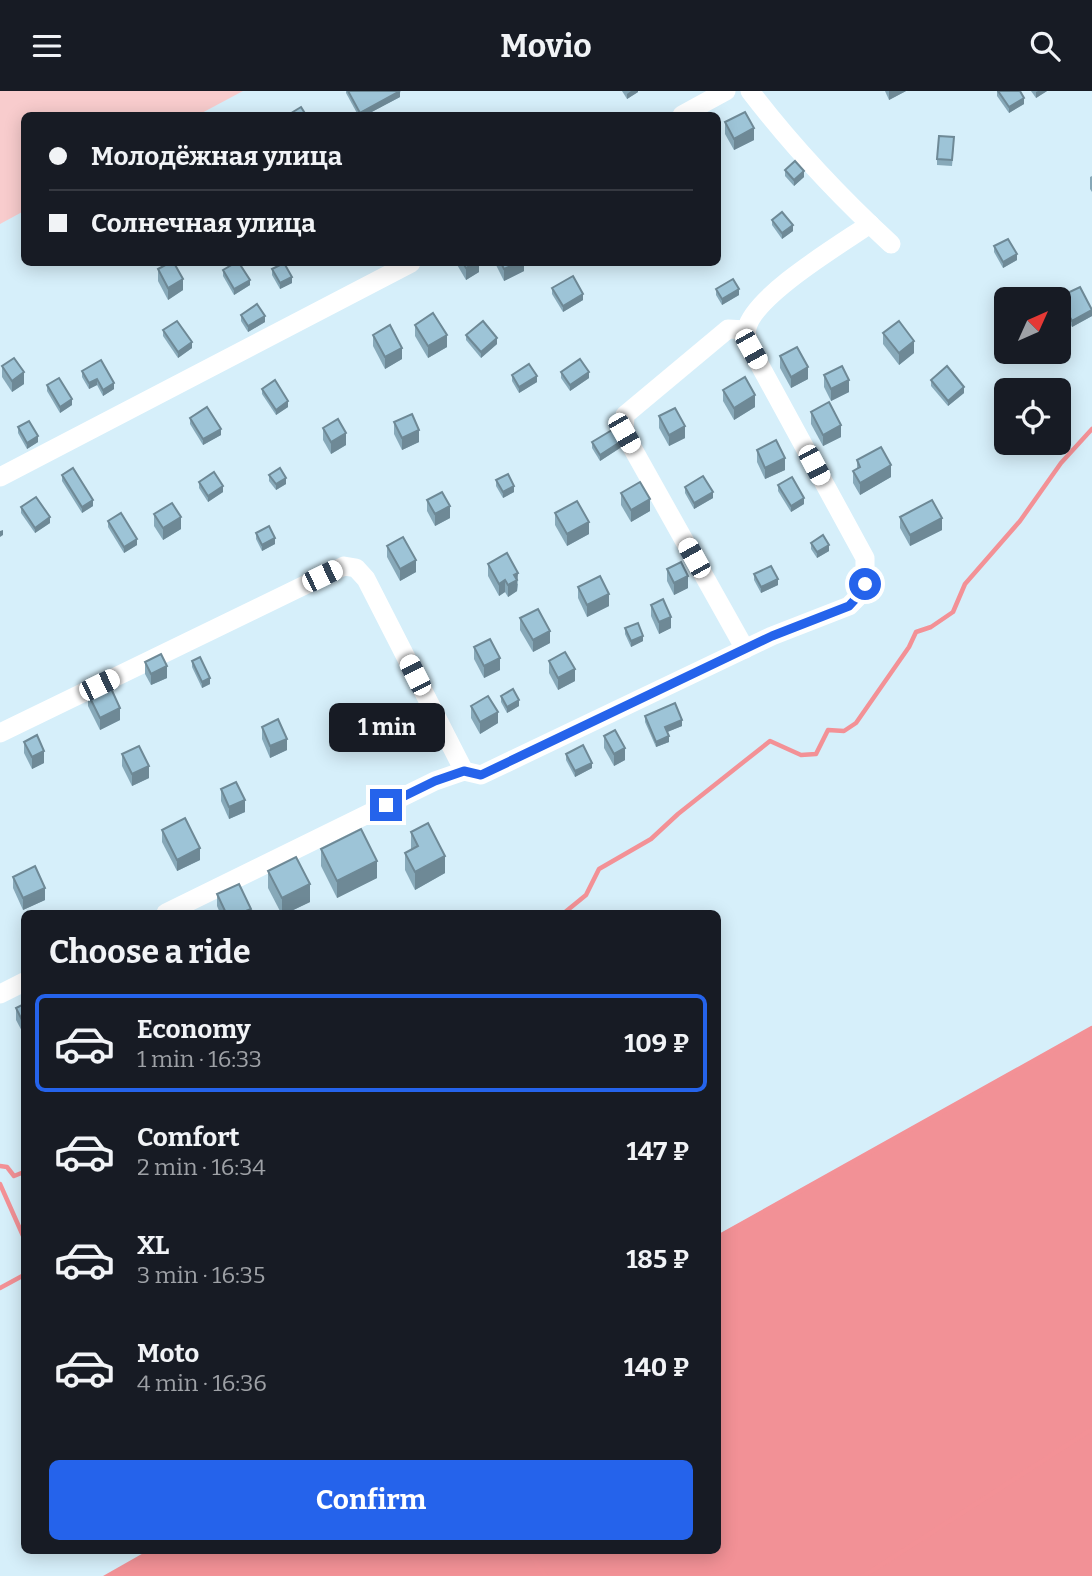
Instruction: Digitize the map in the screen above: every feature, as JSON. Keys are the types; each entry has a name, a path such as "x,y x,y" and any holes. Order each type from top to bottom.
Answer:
{"street":[{"path":"688,112 726,91"},
{"path":"750,91 779,128 891,244"},
{"path":"172,910 435,781 464,771 481,775 745,649 849,606 865,584 864,558 751,349 746,330 752,317 785,282 870,224"},
{"path":"0,477 405,266"},
{"path":"745,649 624,433 625,415 648,395 728,329 746,330"},
{"path":"0,733 344,566 356,568 366,579 464,771"},
{"path":"0,994 21,984"}],"shaded area":[{"path":"0,91 243,91 204,112 21,112 21,213 0,224"},
{"path":"1092,1029 1092,1576 103,1576 142,1554 721,1554 721,1233"}],"building":[{"path":"348,91 400,91 362,112"},
{"path":"998,91 1020,91 1024,98 1009,107"},
{"path":"745,112 754,128 734,139 725,122"},
{"path":"939,136 954,137 952,160 937,159"},
{"path":"795,161 804,171 794,180 785,170"},
{"path":"782,212 793,225 782,233 772,220"},
{"path":"1008,239 1017,254 1003,262 994,246"},
{"path":"176,266 183,279 168,288 158,269"},
{"path":"230,266 241,266 250,280 234,289 223,270"},
{"path":"286,266 292,277 280,283 272,269"},
{"path":"573,276 583,294 563,306 552,288"},
{"path":"733,279 739,289 722,299 716,289"},
{"path":"1080,287 1092,310 1072,321 1071,319 1071,291"},
{"path":"257,304 265,316 248,326 241,315"},
{"path":"433,313 447,335 428,346 415,325"},
{"path":"177,321 192,342 178,352 163,330"},
{"path":"483,321 497,338 481,352 466,335"},
{"path":"899,321 914,341 899,353 883,333"},
{"path":"390,325 402,348 385,357 373,335"},
{"path":"797,347 808,367 791,377 780,356"},
{"path":"14,358 24,372 12,381 2,366"},
{"path":"580,359 589,372 570,385 561,372"},
{"path":"101,360 114,383 103,390 97,379 89,383 82,371"},
{"path":"529,364 537,376 519,387 512,375"},
{"path":"842,366 849,380 831,389 824,375"},
{"path":"947,366 964,387 948,401 931,380"},
{"path":"745,377 755,395 734,408 723,390"},
{"path":"59,378 72,399 60,407 47,385"},
{"path":"275,380 288,401 276,410 262,389"},
{"path":"829,402 841,425 823,435 811,412"},
{"path":"207,407 221,429 203,439 190,418"},
{"path":"675,408 685,426 669,435 659,416"},
{"path":"412,414 419,430 402,438 394,422"},
{"path":"338,419 346,433 331,442 323,428"},
{"path":"29,421 38,436 27,443 18,427"},
{"path":"612,430 620,442 600,455 592,442"},
{"path":"776,440 785,458 765,468 757,450"},
{"path":"881,447 891,465 860,483 853,471 860,467 857,460"},
{"path":"73,468 93,500 82,507 62,475"},
{"path":"280,468 286,478 276,484 269,475"},
{"path":"214,472 223,486 208,496 199,482"},
{"path":"508,474 514,486 503,492 496,480"},
{"path":"703,476 713,492 694,503 685,487"},
{"path":"792,477 804,498 791,506 778,485"},
{"path":"640,482 650,499 631,510 621,493"},
{"path":"442,492 450,506 435,514 427,500"},
{"path":"36,497 50,517 35,528 21,507"},
{"path":"932,500 942,518 910,535 900,517"},
{"path":"577,501 589,522 567,534 555,513"},
{"path":"172,503 181,517 163,528 154,514"},
{"path":"121,513 137,539 124,547 108,521"},
{"path":"269,526 275,538 262,545 256,533"},
{"path":"823,535 829,545 817,552 811,543"},
{"path":"403,537 416,560 400,569 387,546"},
{"path":"507,553 518,573 514,575 517,580 508,585 505,580 499,584 488,564"},
{"path":"681,562 688,576 674,583 667,569"},
{"path":"771,566 778,579 761,587 754,574"},
{"path":"600,576 609,594 587,605 578,587"},
{"path":"663,599 671,617 659,622 651,605"},
{"path":"538,609 550,631 533,640 520,618"},
{"path":"638,623 643,636 631,641 625,628"},
{"path":"490,639 500,658 484,666 474,647"},
{"path":"565,652 575,669 558,678 549,661"},
{"path":"161,654 167,666 151,674 145,662"},
{"path":"200,657 210,678 202,682 192,661"},
{"path":"109,684 120,708 100,718 88,694"},
{"path":"513,689 519,700 507,707 501,696"},
{"path":"488,696 498,712 480,722 471,706"},
{"path":"675,703 682,720 665,727 669,736 656,742 645,716"},
{"path":"278,719 287,739 270,746 262,727"},
{"path":"615,730 625,748 614,754 604,736"},
{"path":"37,735 44,751 32,757 24,742"},
{"path":"583,745 592,763 575,771 566,754"},
{"path":"139,746 149,766 132,774 122,754"},
{"path":"236,782 245,800 229,807 221,789"},
{"path":"185,818 200,848 177,860 162,830"},
{"path":"428,823 445,856 415,872 405,853 418,846 411,832"},
{"path":"361,829 377,861 337,881 321,849"},
{"path":"296,857 310,884 282,898 268,871"},
{"path":"35,866 45,888 23,898 13,877"},
{"path":"239,884 251,909 225,910 217,894"},
{"path":"21,1006 21,1018 16,1008"}],"waterway":[{"path":"568,910 586,895 599,869 651,839 678,814 770,741 801,755 816,754 828,730 844,731 856,723 909,647 916,632 931,627 953,612 965,584 1020,521 1061,463 1092,429"},
{"path":"721,1235 1092,1028"},
{"path":"0,1166 7,1167 14,1176 21,1173"},
{"path":"0,1184 21,1231"},
{"path":"0,1288 21,1277"},
{"path":"864,1576 1092,1429"},
{"path":"113,1576 153,1554"},
{"path":"530,1554 546,1576"}],"route":[{"path":"386,805 435,781 464,771 481,775 772,636 849,606 865,584"}]}
